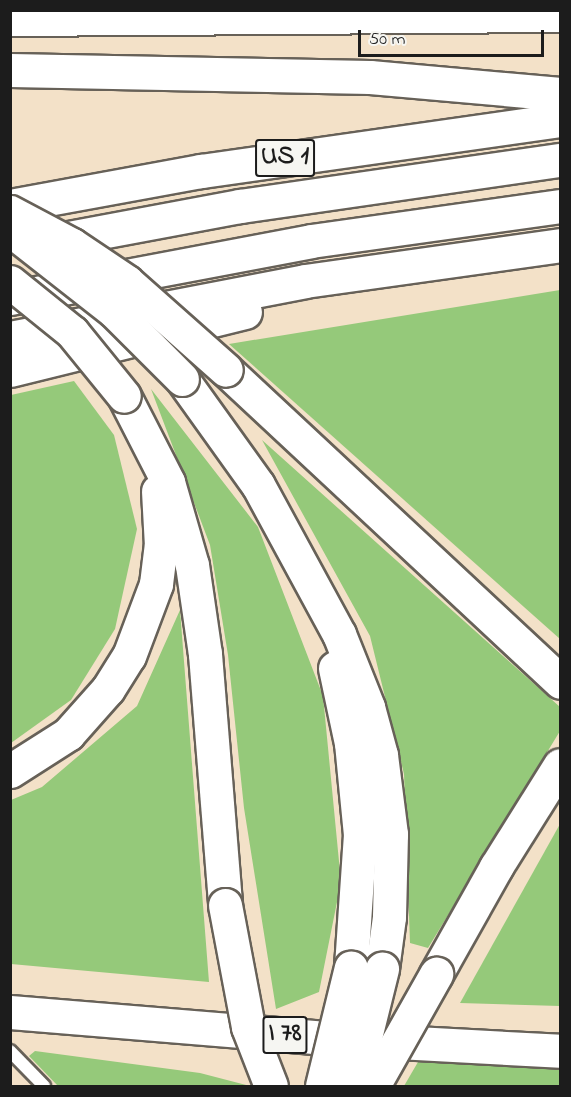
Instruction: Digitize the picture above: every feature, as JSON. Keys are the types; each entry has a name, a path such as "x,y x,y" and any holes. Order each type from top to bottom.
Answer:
{"highway":[{"path":"10,72 370,77 561,94"},
{"name":"US 1","path":"10,206 201,171 561,120"},
{"path":"10,250 159,220 561,160"},
{"path":"10,298 311,242 561,206"},
{"path":"10,212 72,245 127,282 226,370 561,682"},
{"path":"10,232 73,222 159,220"},
{"path":"10,232 114,311 182,379 234,447 282,527 350,658 381,755 392,861 367,968 353,1086"},
{"path":"10,338 304,280 561,245"},
{"path":"10,370 243,313 304,280"},
{"path":"10,282 72,332 124,396 168,482 192,565 205,654 225,905 248,1027 271,1086"},
{"path":"10,771 52,746 95,704 129,656 151,603 161,546 160,503 144,439 124,396"},
{"path":"373,1086 436,974 552,778"},
{"path":"322,1086 367,968"},
{"name":"I 78","path":"10,1012 323,1038 561,1051"}],"street":[{"path":"10,21 561,17"}],"lane":[{"path":"10,1051 44,1086"}],"green space":[{"path":"560,290 560,639 229,344"},
{"path":"74,381 114,435 137,529 115,629 71,700 11,743 11,395"},
{"path":"151,389 258,527 323,696 341,882 319,992 276,1009 244,808 228,655 210,545"},
{"path":"262,440 560,707 560,731 428,948 410,943 404,774 370,636"},
{"path":"180,610 209,982 11,964 11,800 42,787 137,706"},
{"path":"560,824 560,1006 460,1003"},
{"path":"35,1051 200,1073 250,1086 58,1086 29,1056"},
{"path":"418,1062 560,1066 560,1086 404,1086"}]}
